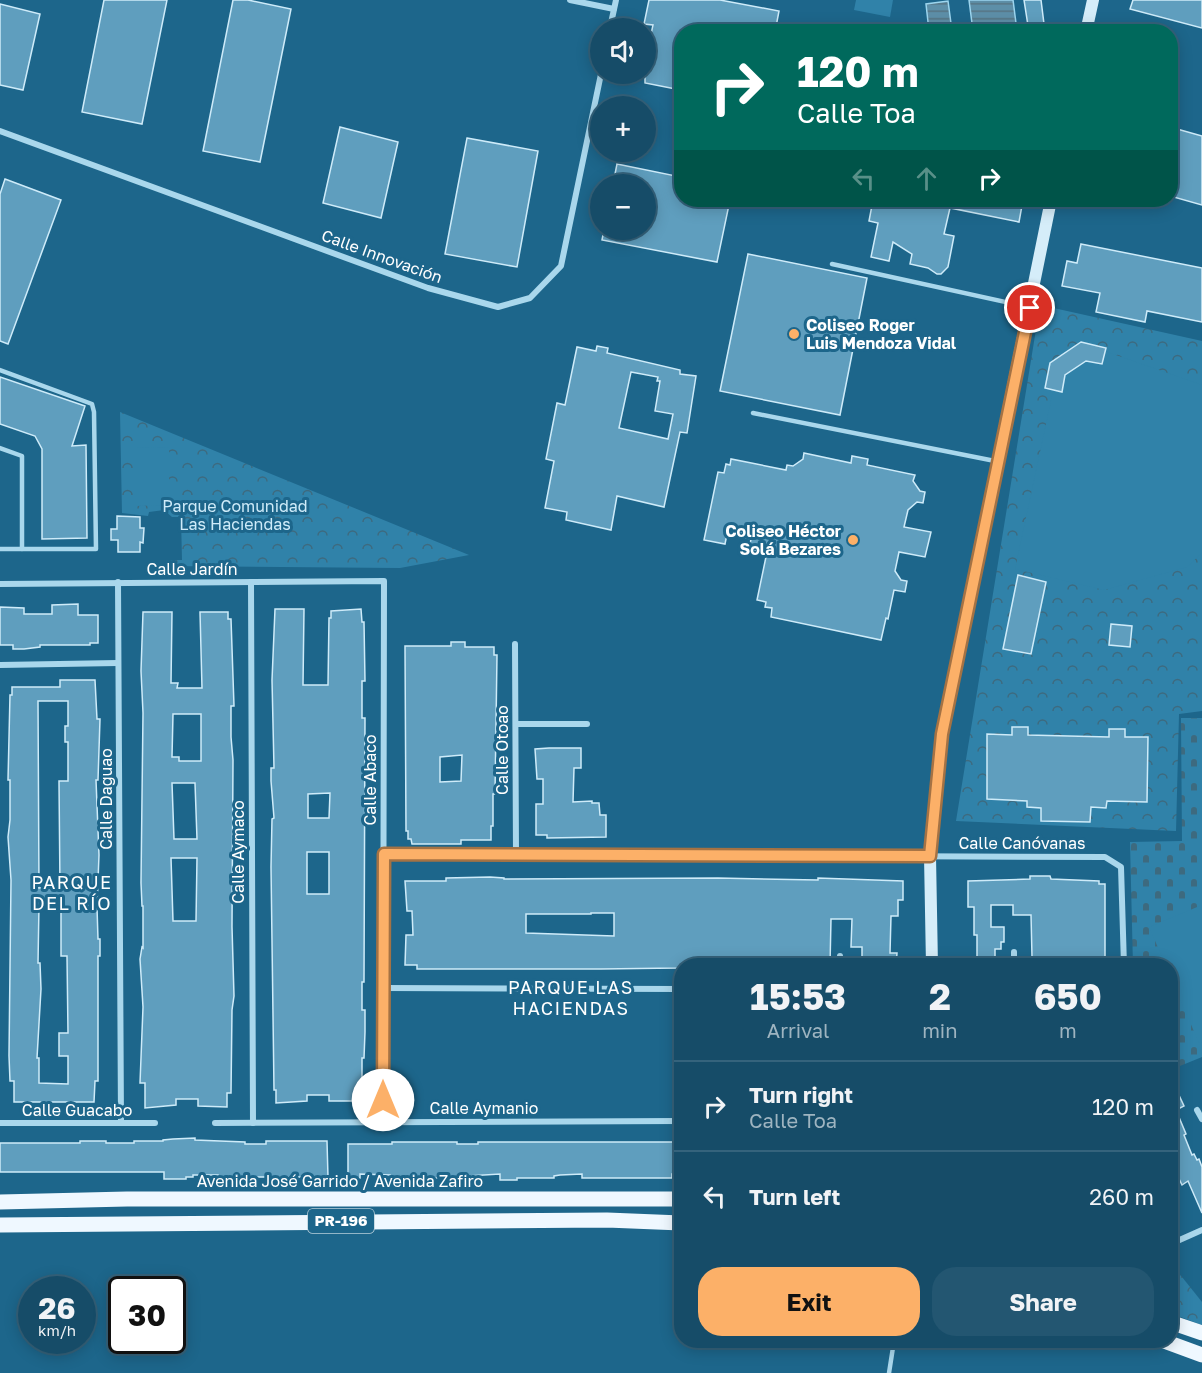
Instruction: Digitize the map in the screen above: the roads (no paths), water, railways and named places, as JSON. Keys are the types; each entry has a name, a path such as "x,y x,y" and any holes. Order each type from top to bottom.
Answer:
{"main road":[{"name":"Avenida José Garrido / Avenida Zafiro","path":"0,1202 139,1199 674,1199"},
{"name":"PR-196","path":"0,1225 607,1220 674,1223"},
{"path":"1178,1325 1202,1333"},
{"path":"1178,1346 1202,1354"}],"street":[{"path":"570,0 614,9"},
{"path":"612,18 616,0"},
{"path":"1088,24 1093,0"},
{"name":"Calle Innovación","path":"0,131 428,288 498,307 530,298 561,266 599,84"},
{"path":"932,958 930,856 942,734 1050,207"},
{"name":"Calle Jardín","path":"0,584 384,581"},
{"name":"Calle Abaco","path":"383,1122 384,581"},
{"name":"Calle Daguao","path":"118,582 122,1123"},
{"name":"Calle Aymaco","path":"251,582 253,1123"},
{"name":"Calle Otoao","path":"515,644 516,855"},
{"path":"0,665 118,663"},
{"path":"516,724 587,724"},
{"path":"384,854 930,856"},
{"name":"Calle Canóvanas","path":"930,856 1105,857 1120,867 1124,958"},
{"path":"1014,952 1014,958"},
{"path":"383,988 674,989"},
{"path":"1197,1110 1202,1119"},
{"name":"Calle Aymanio","path":"215,1123 674,1121"},
{"name":"Calle Guacabo","path":"0,1123 155,1123"},
{"path":"1178,1241 1202,1230"}],"lane":[{"path":"832,264 1030,308"},
{"path":"0,370 92,404 96,549 0,549"},
{"path":"753,412 998,462"},
{"path":"0,448 21,456 22,549"},
{"path":"889,1373 893,1348"}],"place":[{"name":"Coliseo Roger Luis Mendoza Vidal","path":"794,334"},
{"name":"Coliseo Héctor Solá Bezares","path":"853,540"}],"district":[{"name":"PARQUE DEL RÍO","path":"72,893"},
{"name":"PARQUE LAS HACIENDAS","path":"571,998"}],"park label":[{"name":"Parque Comunidad Las Haciendas","path":"235,515"}]}
